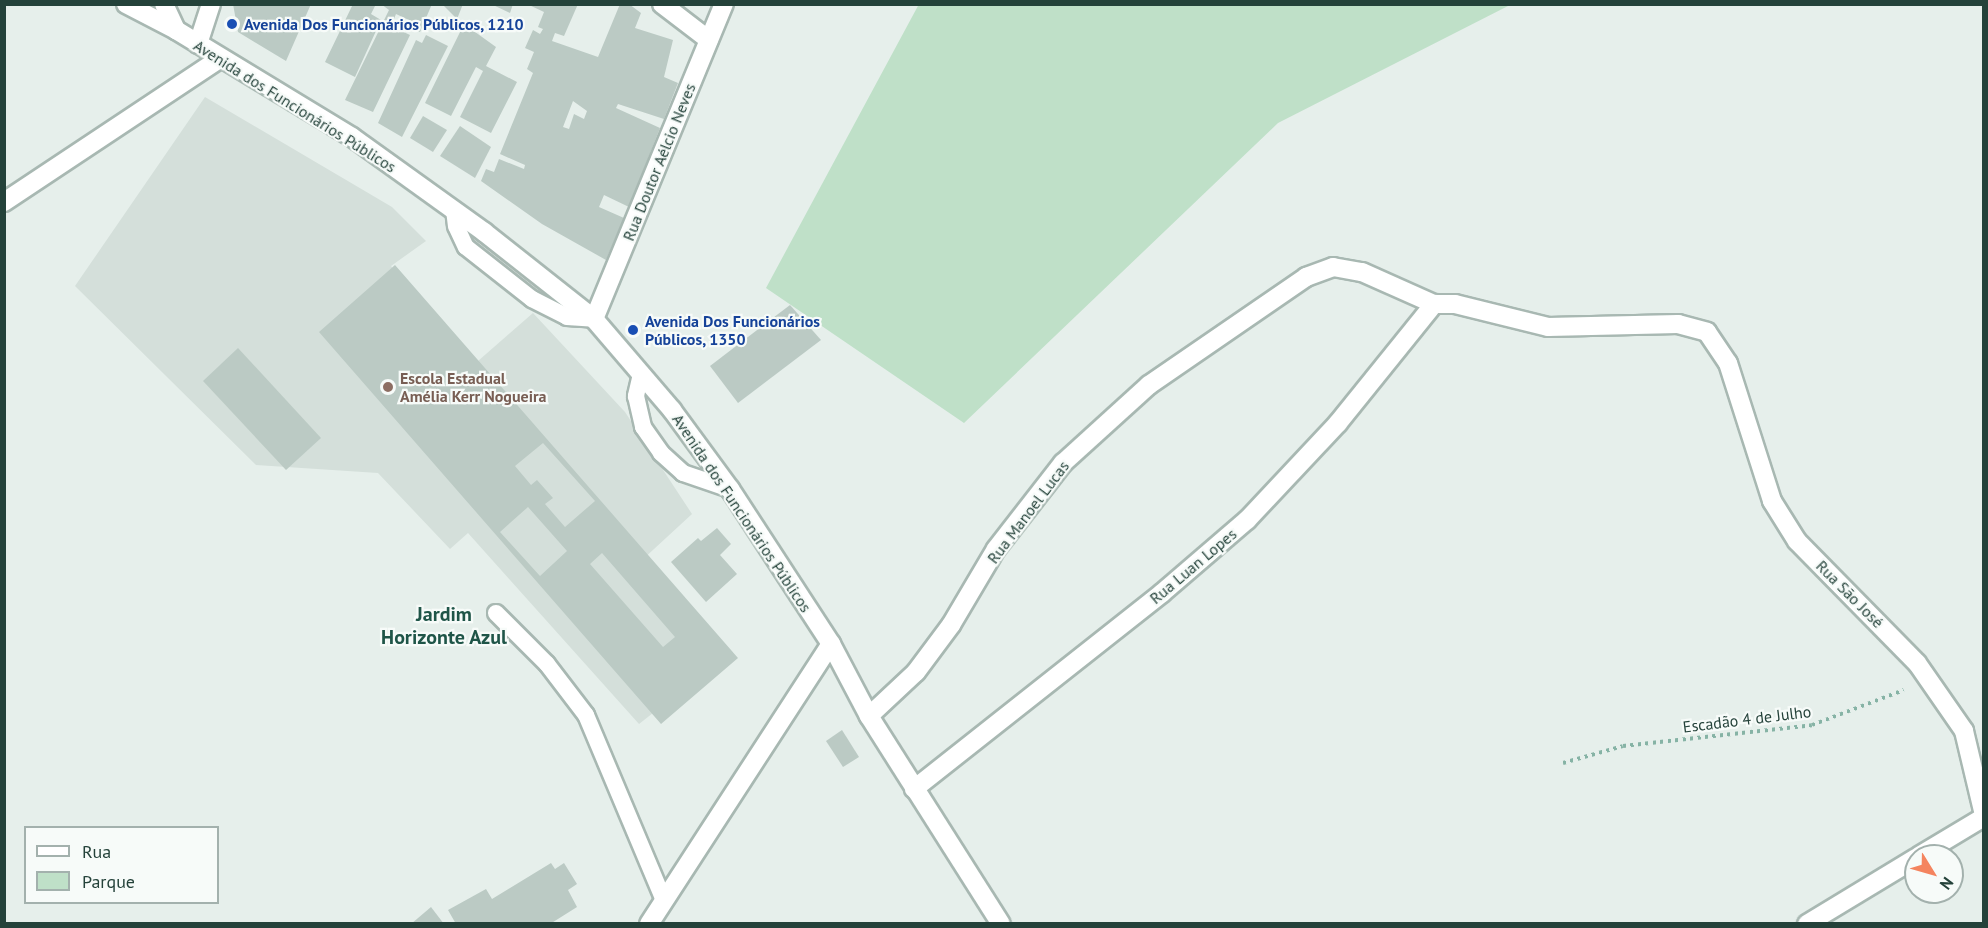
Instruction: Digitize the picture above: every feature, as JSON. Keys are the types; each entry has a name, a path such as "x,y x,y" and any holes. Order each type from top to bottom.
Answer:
{"street":[{"name":"Avenida dos Funcionários Públicos","path":"126,4 176,30 352,137 454,210 594,319 641,374 730,489 831,644 869,716 1001,924"},
{"path":"164,4 176,30"},
{"path":"198,45 211,4"},
{"path":"662,4 709,40"},
{"name":"Rua Doutor Aélcio Neves","path":"594,319 724,4"},
{"path":"4,201 219,58"},
{"name":"Rua Manoel Lucas","path":"869,716 916,672 951,626 996,549 1063,463 1149,385 1306,277 1333,267 1362,272 1434,304"},
{"name":"Rua São José","path":"1434,304 1455,304 1548,327 1678,324 1707,332 1728,363 1772,501 1797,541 1840,582 1930,680 1964,731 1983,816"},
{"name":"Rua Luan Lopes","path":"914,789 1162,593 1247,520 1338,423 1434,304"},
{"path":"649,924 831,644"},
{"path":"1938,844 1983,816"},
{"path":"1807,924 1904,865"}],"lane":[{"path":"641,374 636,396 643,427 661,453 683,473 730,489"},
{"path":"496,613 547,664 586,715 664,901"}],"path":[{"name":"Escadão 4 de Julho","path":"1563,763 1623,746 1812,725 1930,680"}],"shaded area":[{"path":"205,97 392,207 426,241 391,266 470,368 533,313 625,412 692,514 641,561 723,658 639,724 468,533 450,549 378,473 256,465 75,286"}],"green space":[{"path":"919,4 1510,5 1278,123 964,423 766,288"}],"building":[{"path":"233,4 248,6 311,4 286,61 238,32"},
{"path":"353,4 376,4 371,14 381,20 355,77 325,62"},
{"path":"381,4 432,4 420,32 408,27 411,21 396,14 391,26 410,35 373,112 345,100 389,10"},
{"path":"442,4 463,4 457,19"},
{"path":"491,4 513,4 510,13"},
{"path":"527,4 578,4 564,36 555,33 552,41 598,57 620,4 629,4 641,13 635,28 673,40 664,77 678,83 664,119 618,104 616,108 660,128 629,207 604,195 599,207 624,218 606,260 542,224 481,181 486,169 494,172 499,159 524,169 525,165 500,154 533,73 527,69 534,52 525,48 533,30 540,34 543,29 538,27 544,12","holes":["573,101 587,111 584,119 574,114 569,129 563,127"]},
{"path":"464,24 496,47 486,66 517,82 491,133 460,117 483,71 476,67 451,116 425,103"},
{"path":"426,35 448,46 402,137 378,123 416,40 422,43"},
{"path":"423,116 447,130 433,152 410,138"},
{"path":"460,126 491,147 475,178 440,156"},
{"path":"395,265 738,658 661,724 319,332","holes":["543,443 595,501 565,527 545,504 553,498 537,480 531,485 515,466","528,507 567,551 540,576 500,532","602,553 675,637 663,647 590,564"]},
{"path":"790,305 821,340 738,403 710,366"},
{"path":"238,348 321,438 286,470 203,381"},
{"path":"717,528 731,544 720,555 737,574 706,602 671,562 698,538 701,541"},
{"path":"842,730 859,757 843,767 826,741"},
{"path":"551,863 555,869 564,863 577,884 568,890 577,907 550,924 456,924 448,910 486,889 492,899"},
{"path":"431,907 444,924 411,924"}],"place":[{"name":"Avenida Dos Funcionários Públicos, 1210","path":"232,24"},
{"name":"Avenida Dos Funcionários Públicos, 1350","path":"633,330"},
{"name":"Escola Estadual Amélia Kerr Nogueira","path":"388,387"}],"district":[{"name":"Jardim Horizonte Azul","path":"444,626"}]}
